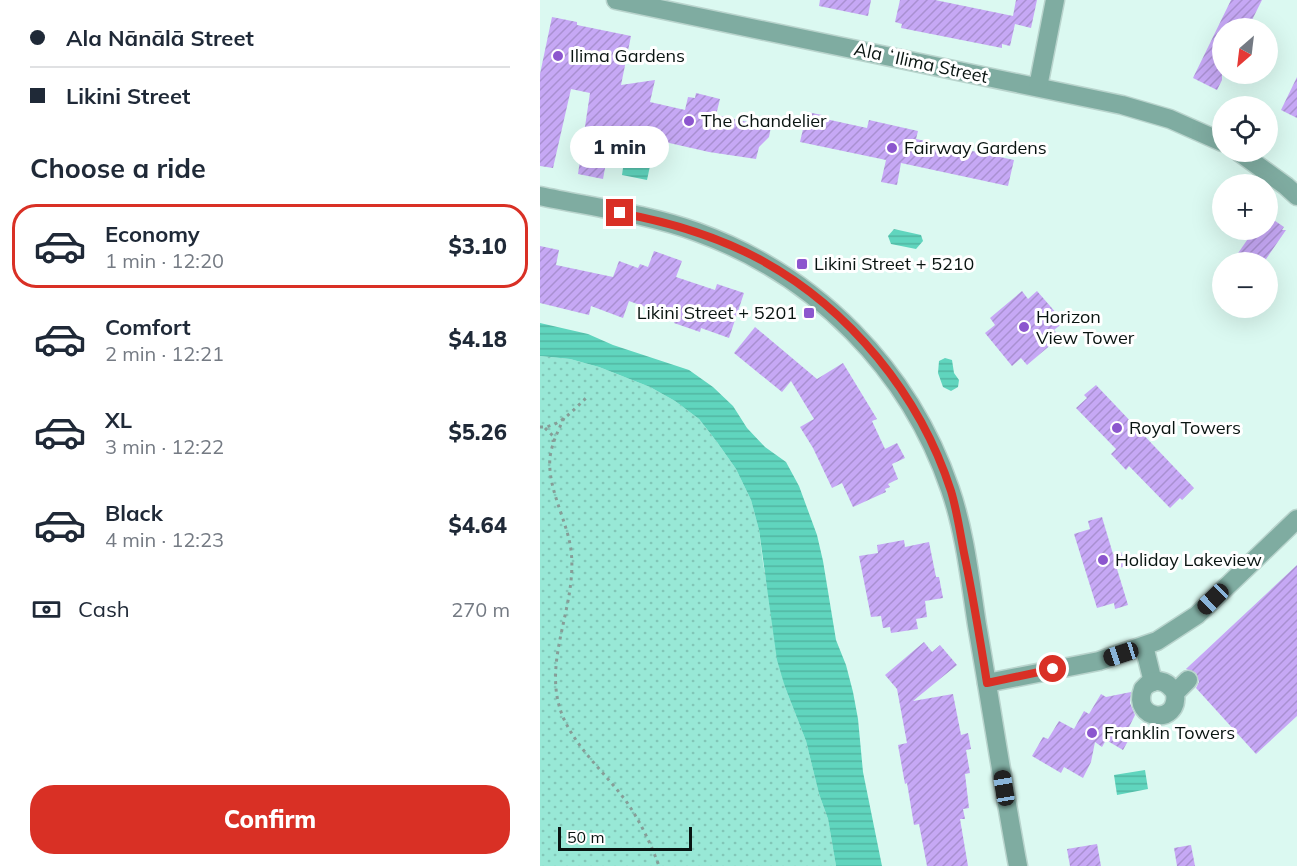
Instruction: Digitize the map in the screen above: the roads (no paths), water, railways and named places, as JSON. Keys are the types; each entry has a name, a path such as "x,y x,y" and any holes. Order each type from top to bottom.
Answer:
{"street":[{"name":"Ala ʻIlima Street","path":"616,0 1122,105 1170,119 1212,138"},
{"path":"1038,87 1055,0"},
{"path":"1252,162 1297,196"},
{"path":"540,196 660,221 697,232 761,260 807,290 831,309 860,338 909,400 933,445 951,491 969,576 1018,866"},
{"path":"987,683 1099,661 1167,636 1197,615 1297,519"},
{"path":"1144,646 1153,682"},
{"path":"1153,682 1181,686 1175,704 1168,713 1157,716 1143,707 1141,695 1147,685 1153,682"}],"place":[{"name":"Ilima Gardens","path":"558,56"},
{"name":"The Chandelier","path":"689,121"},
{"name":"Fairway Gardens","path":"892,148"},
{"name":"Likini Street + 5210","path":"802,264"},
{"name":"Likini Street + 5201","path":"809,313"},
{"name":"Horizon View Tower","path":"1024,327"},
{"name":"Royal Towers","path":"1117,428"},
{"name":"Holiday Lakeview","path":"1103,560"},
{"name":"Franklin Towers","path":"1092,733"}]}
